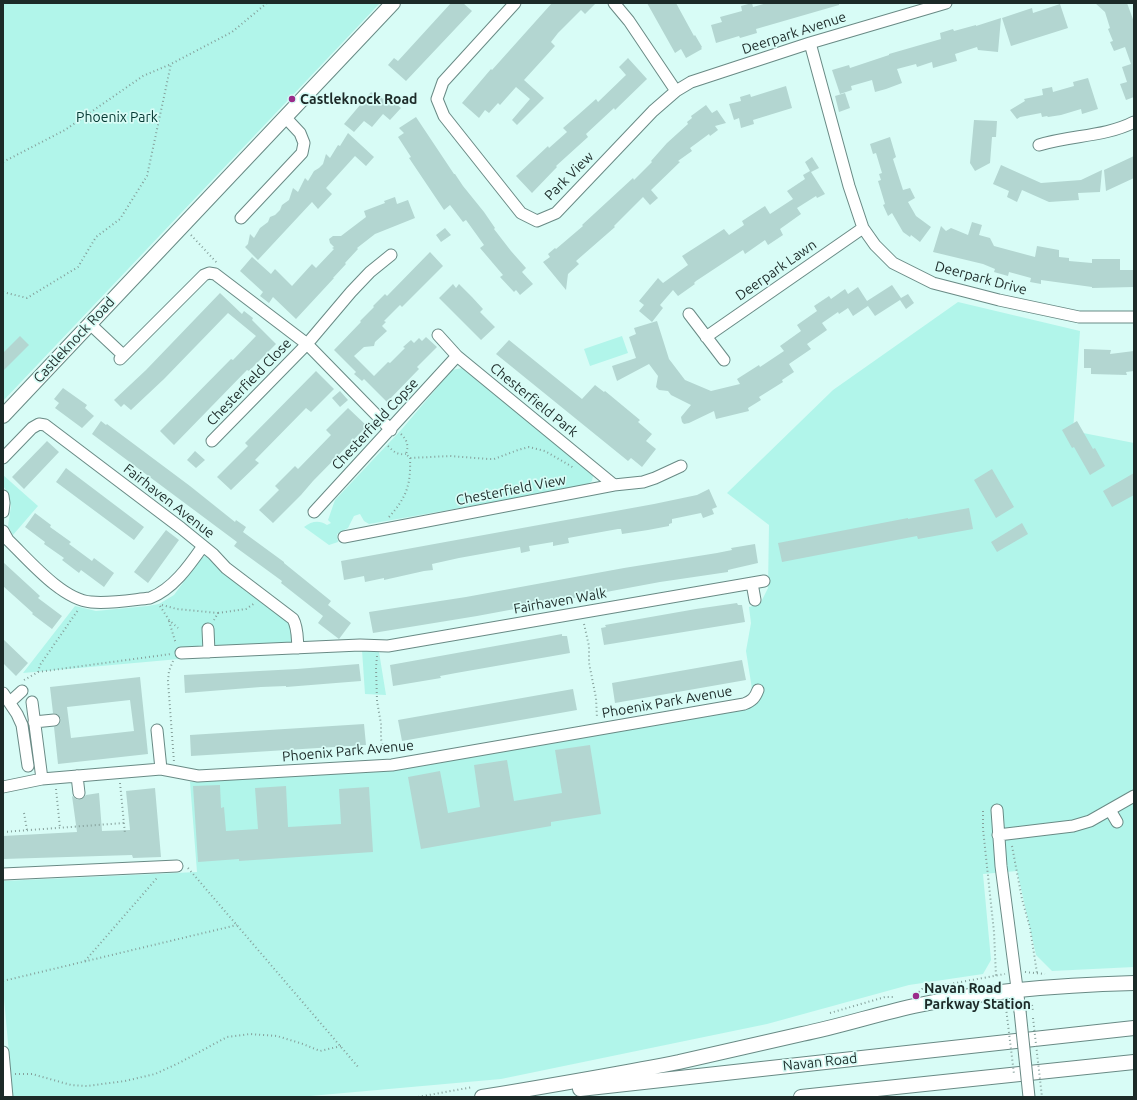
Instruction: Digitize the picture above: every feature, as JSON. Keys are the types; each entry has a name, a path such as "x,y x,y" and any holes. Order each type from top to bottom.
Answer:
{"main road":[{"name":"Castleknock Road","path":"3,416 393,3"},
{"path":"482,1097 679,1062 806,1034 919,1005 962,998 1064,986 1134,983"},
{"name":"Navan Road","path":"506,1097 1134,1028"},
{"path":"801,1097 1134,1062"}],"street":[{"name":"Park View","path":"515,3 444,82 437,99 444,116 521,213 537,221 556,213 654,111 676,91"},
{"path":"614,3 629,21 676,91"},
{"name":"Deerpark Avenue","path":"676,91 691,82 810,43 946,3"},
{"name":"Deerpark Drive","path":"810,43 849,186 863,228 875,245 893,263 933,283 999,300 1080,317 1134,317"},
{"path":"242,218 302,153 304,143 300,134 285,117"},
{"path":"1039,145 1058,140 1101,133 1127,126 1134,122"},
{"name":"Deerpark Lawn","path":"706,337 863,228"},
{"name":"Chesterfield Close","path":"212,441 306,344 365,277 391,255"},
{"path":"90,324 122,357 204,275 209,273 215,274 306,344 392,429"},
{"path":"689,314 724,360"},
{"name":"Chesterfield Park","path":"438,335 457,356 614,485"},
{"name":"Chesterfield Copse","path":"314,512 382,440 457,356"},
{"name":"Fairhaven Avenue","path":"3,458 32,428 39,424 45,425 203,546 226,568 293,619 297,632 298,648"},
{"name":"Chesterfield View","path":"344,537 614,485 642,482 655,478 681,466"},
{"path":"3,496 3,512"},
{"path":"3,531 8,540 58,588 89,602 150,598 158,595 172,585 203,546"},
{"name":"Fairhaven Walk","path":"298,648 360,645 388,646 764,581"},
{"path":"752,583 755,600"},
{"path":"209,652 210,624"},
{"path":"180,653 298,648"},
{"path":"10,702 22,690"},
{"name":"Phoenix Park Avenue","path":"3,787 42,779 161,769 198,776 385,766 744,704 755,698 758,690"},
{"path":"3,692 22,725 28,766"},
{"path":"32,702 42,779"},
{"path":"34,722 54,720"},
{"path":"157,730 161,769"},
{"path":"77,776 80,793"},
{"path":"998,835 1072,826 1090,821 1134,796"},
{"path":"997,810 998,835 1018,991 1029,1097"},
{"path":"1110,810 1117,822"},
{"path":"3,874 172,867"},
{"path":"3,1052 7,1097"}],"path":[{"path":"3,162 65,130 143,76 171,64 232,32 267,3"},
{"path":"3,292 27,298 78,267 96,237 120,219 147,176 171,64"},
{"path":"182,226 217,262 225,281"},
{"path":"392,429 405,439 408,448 406,454"},
{"path":"382,440 396,453 406,454 410,458 411,475 403,501 385,521 386,528"},
{"path":"410,458 450,456 494,459 530,447 545,451 578,471"},
{"path":"178,628 169,620 158,604 177,609 218,613 246,609 264,597"},
{"path":"38,672 40,665 78,609 82,600"},
{"path":"210,624 218,613"},
{"path":"581,613 589,646 589,663 596,698 598,730"},
{"path":"169,620 180,653"},
{"path":"376,646 377,701 385,766"},
{"path":"22,690 18,685 38,672 180,653"},
{"path":"174,772 168,681 172,663 180,653"},
{"path":"118,773 125,834"},
{"path":"55,778 60,828"},
{"path":"983,811 983,829 994,932 996,976"},
{"path":"24,813 27,830"},
{"path":"3,832 124,823"},
{"path":"1018,844 1012,844 1022,899 1030,928 1037,973"},
{"path":"84,962 172,867 186,866 359,1068"},
{"path":"3,981 238,925"},
{"path":"922,989 1015,973 1026,972 1047,974"},
{"path":"1032,1005 1042,1097"},
{"path":"1006,1008 1014,1075"},
{"path":"5,1075 32,1074 71,1085 87,1086 126,1081 155,1074 227,1037 250,1034 277,1036 303,1044 320,1052 341,1046"}],"green space":[{"name":"Phoenix Park","path":"3,3 380,3 3,401"},
{"path":"958,302 1080,331 1073,431 1134,443 1134,967 1052,971 1036,955 1017,871 983,874 991,960 983,974 909,985 767,1024 501,1079 299,1097 13,1097 3,988 3,881 197,872 190,782 392,770 746,708 762,691 752,689 746,651 751,623 749,607 760,604 768,588 769,525 727,493 833,390"},
{"path":"622,336 628,353 590,366 584,349"},
{"path":"462,368 591,471 593,476 592,481 585,486 369,524 364,521 360,514 354,516 348,528 337,534 338,542 329,545 304,527 310,523 316,522 321,522 327,525 331,523 328,520 335,500 402,429 452,370"},
{"path":"3,475 38,506 13,535 8,526 11,506 6,490 3,486"},
{"path":"209,556 223,571 246,591 290,623 293,638 291,642 285,645 217,646 213,643 204,642 203,645 198,648 182,650 179,659 23,673 75,606 96,611 159,604 174,595 201,558"},
{"path":"362,650 379,652 386,695 365,694"}],"building":[{"path":"451,3 463,3 472,11 406,81 388,65 394,58 398,61"},
{"path":"552,3 596,3 585,14 581,10 558,33 551,42 555,46 524,80 544,98 517,125 512,120 530,99 516,87 500,105 498,103 489,113 485,110 479,118 462,103"},
{"path":"647,3 676,3 702,49 686,58 681,49 675,53"},
{"path":"752,3 753,7 767,3 839,3 839,5 756,29 757,33 740,38 739,36 716,43 711,25 722,22 720,17 742,11 741,6"},
{"path":"1095,3 1127,3 1134,22 1134,97 1126,100 1120,84 1127,82 1122,67 1131,64 1125,47 1114,51 1110,42 1113,41 1108,29 1110,28 1105,12"},
{"path":"1060,4 1068,28 1011,46 1002,18 1032,8 1033,13"},
{"path":"1001,18 998,52 978,50 977,47 955,54 957,61 933,68 932,62 917,67 916,64 897,69 902,83 886,89 875,92 872,80 851,86 852,90 840,94 832,70 849,65 850,68 889,54 941,39 940,33 953,29 954,31 976,26"},
{"path":"628,58 647,79 615,110 614,108 586,134 588,137 556,166 557,167 532,193 516,176 548,146 549,148 567,132 563,128 596,99 598,102 626,75 619,67"},
{"path":"1088,78 1098,109 1082,114 1081,109 1048,117 1042,117 1041,113 1020,117 1017,119 1010,110 1025,101 1024,99 1043,95 1042,89 1052,87 1053,92 1074,86 1073,82"},
{"path":"786,86 792,108 753,120 754,124 741,128 739,118 734,120 729,104 741,101 740,97 750,94 751,97"},
{"path":"374,91 383,99 386,95 401,108 390,120 383,114 372,127 364,121 354,132 344,124 371,92 373,93"},
{"path":"845,93 850,108 839,112 835,96"},
{"path":"706,105 712,113 717,110 726,123 715,126 718,130 710,136 709,134 690,148 692,151 678,161 680,162 651,190 658,198 650,205 643,197 614,226 615,227 576,261 579,264 568,274 566,290 543,262 550,257 548,254 583,226 582,225 633,178 634,180 652,162 651,161 667,143 688,124 687,122 692,118 691,116"},
{"path":"416,117 454,174 484,212 495,228 494,229 526,268 522,272 533,284 520,295 516,290 514,292 500,277 503,275 480,248 484,245 466,220 463,222 450,205 444,210 409,158 411,157 398,137 404,133 399,128"},
{"path":"974,120 997,121 996,137 992,137 990,163 975,171 970,163"},
{"path":"348,133 374,157 366,166 355,156 326,188 332,194 318,209 312,202 258,260 245,247 248,244 250,234 254,238 260,228 268,222 270,217 275,215 280,210 282,205 289,200 293,188 298,192 305,178 308,181 314,171 323,164 326,154 330,158"},
{"path":"890,137 896,157 893,159 903,190 910,188 915,198 908,202 916,216 931,227 920,242 911,235 910,237 903,232 892,213 888,216 883,205 885,204 878,181 881,180 879,174 882,173 876,153 873,154 870,144"},
{"path":"1134,156 1134,178 1106,191 1104,170"},
{"path":"812,157 819,168 811,172 825,194 817,198 816,196 797,208 801,214 780,229 783,235 768,245 765,240 745,254 743,250 696,281 694,283 695,284 678,296 673,290 660,305 663,308 652,322 639,311 644,305 639,301 658,278 663,283 688,265 682,256 724,229 729,235 744,225 742,221 765,206 770,214 793,199 787,191 805,179 803,175 810,171 805,162"},
{"path":"1001,165 1041,183 1081,180 1102,170 1100,192 1078,193 1079,200 1049,202 1022,190 1017,202 1007,197 1009,191 993,184"},
{"path":"395,197 397,204 408,200 415,218 375,234 357,248 358,249 334,278 296,319 273,297 269,303 260,296 263,292 240,271 252,257 271,274 275,269 292,286 312,264 316,268 334,249 332,248 334,247 330,243 329,239 333,236 341,236 366,217 364,211 385,203 384,201"},
{"path":"972,222 982,225 979,235 990,238 994,246 1035,257 1037,246 1059,250 1059,257 1069,258 1069,261 1092,263 1092,259 1120,259 1120,270 1134,270 1134,287 1092,288 1041,280 1041,284 1030,282 1031,278 1009,272 1008,276 994,272 995,269 983,264 933,252 941,226 946,231 951,228 968,235"},
{"path":"445,228 451,235 441,242 436,235"},
{"path":"430,252 443,266 402,307 400,305 384,321 386,322 382,326 387,331 375,342 374,346 364,347 354,356 374,376 388,362 390,363 411,340 414,343 419,338 422,341 426,337 437,347 417,367 419,369 387,402 364,379 362,381 354,374 356,372 334,350 361,322 360,321 374,307 373,306 385,294 387,296"},
{"path":"453,284 456,288 459,284 472,297 483,309 480,312 495,327 481,340 439,298"},
{"path":"892,285 901,298 908,294 914,303 906,309 900,300 875,316 868,306 853,316 848,308 839,314 838,312 822,323 827,330 807,344 811,349 789,364 794,372 782,380 783,382 759,397 761,400 748,408 749,411 716,419 714,411 684,424 681,417 691,405 671,395 668,391 659,390 656,387 658,376 649,364 617,381 612,366 636,358 629,337 636,334 634,328 657,321 669,359 685,380 711,391 740,384 737,379 759,365 760,367 784,351 780,346 801,331 797,325 817,311 814,306 829,296 831,299 845,289 848,294 858,287 867,301"},
{"path":"220,293 242,314 244,311 253,318 252,320 276,344 249,371 247,370 174,445 160,431 231,359 233,360 256,336 228,313 164,379 131,410 124,404 121,407 114,400 146,370"},
{"path":"20,336 29,345 3,371 3,353"},
{"path":"509,340 582,399 595,385 604,392 605,391 640,420 638,422 652,434 646,441 656,449 642,467 631,458 628,461 496,354"},
{"path":"1084,349 1111,350 1110,354 1134,351 1134,371 1126,372 1127,375 1091,374 1091,368 1084,368"},
{"path":"316,371 334,389 311,412 306,408 255,460 259,463 231,490 217,477 248,446 245,443"},
{"path":"63,388 87,405 85,408 94,416 82,428 55,408 59,403 54,399"},
{"path":"340,391 348,400 340,407 332,398"},
{"path":"348,408 367,426 273,523 259,510 279,490 275,486 295,466 298,469 331,435 326,430"},
{"path":"101,421 190,486 235,522 236,520 246,527 243,532 284,562 331,601 328,605 351,623 339,639 318,623 323,616 281,583 282,581 234,546 237,542 92,434"},
{"path":"1077,421 1093,449 1095,448 1105,466 1090,475 1074,447 1072,448 1062,430"},
{"path":"47,441 59,452 24,489 12,477"},
{"path":"195,451 205,460 196,468 187,460"},
{"path":"66,468 144,527 134,540 56,482"},
{"path":"992,469 1014,507 996,518 974,480"},
{"path":"1134,473 1134,495 1112,507 1103,491"},
{"path":"709,489 717,507 712,509 714,514 703,518 701,513 672,519 672,523 669,524 669,526 648,530 622,534 621,529 618,529 568,538 569,543 553,546 553,542 529,546 530,551 521,553 520,547 459,558 432,564 433,570 384,580 384,578 365,582 364,576 344,580 341,561 654,504 697,495"},
{"path":"969,508 973,529 918,539 917,536 782,562 778,543"},
{"path":"35,513 51,525 50,527 71,542 69,544 92,561 94,558 114,573 104,587 81,570 79,573 62,560 64,558 44,544 45,542 25,527"},
{"path":"1022,523 1028,534 997,552 991,542"},
{"path":"166,530 179,540 148,583 134,572"},
{"path":"755,544 758,563 728,570 728,572 660,582 477,616 373,633 369,612 466,597 624,568 717,553 732,550 731,548"},
{"path":"3,562 40,596 38,598 62,616 52,629 32,614 33,613 3,586"},
{"path":"737,603 738,605 742,605 745,622 604,645 601,628 606,627 605,625"},
{"path":"562,634 562,636 567,636 570,653 456,673 440,676 441,678 393,686 390,665"},
{"path":"3,639 28,663 16,676 3,663"},
{"path":"742,660 746,680 615,703 612,683"},
{"path":"359,664 361,681 185,693 184,675"},
{"path":"140,677 148,754 58,764 54,727 60,723 61,719 57,714 53,713 50,687","holes":["130,700 134,731 71,738 67,707"]},
{"path":"573,689 577,710 402,741 398,720"},
{"path":"364,724 366,745 191,756 190,735"},
{"path":"590,745 601,814 551,822 551,826 421,849 408,777 440,771 448,813 480,807 474,765 507,760 514,801 562,793 555,750"},
{"path":"220,785 221,808 224,807 226,831 258,829 255,788 286,786 288,827 341,824 339,789 369,787 373,852 239,861 239,859 198,862 193,786"},
{"path":"155,788 161,857 133,858 132,855 3,859 3,836 77,832 72,796 79,800 86,795 99,793 102,831 130,830 126,791"}],"place":[{"name":"Castleknock Road","path":"292,99"},
{"name":"Navan Road Parkway Station","path":"916,996"}]}
